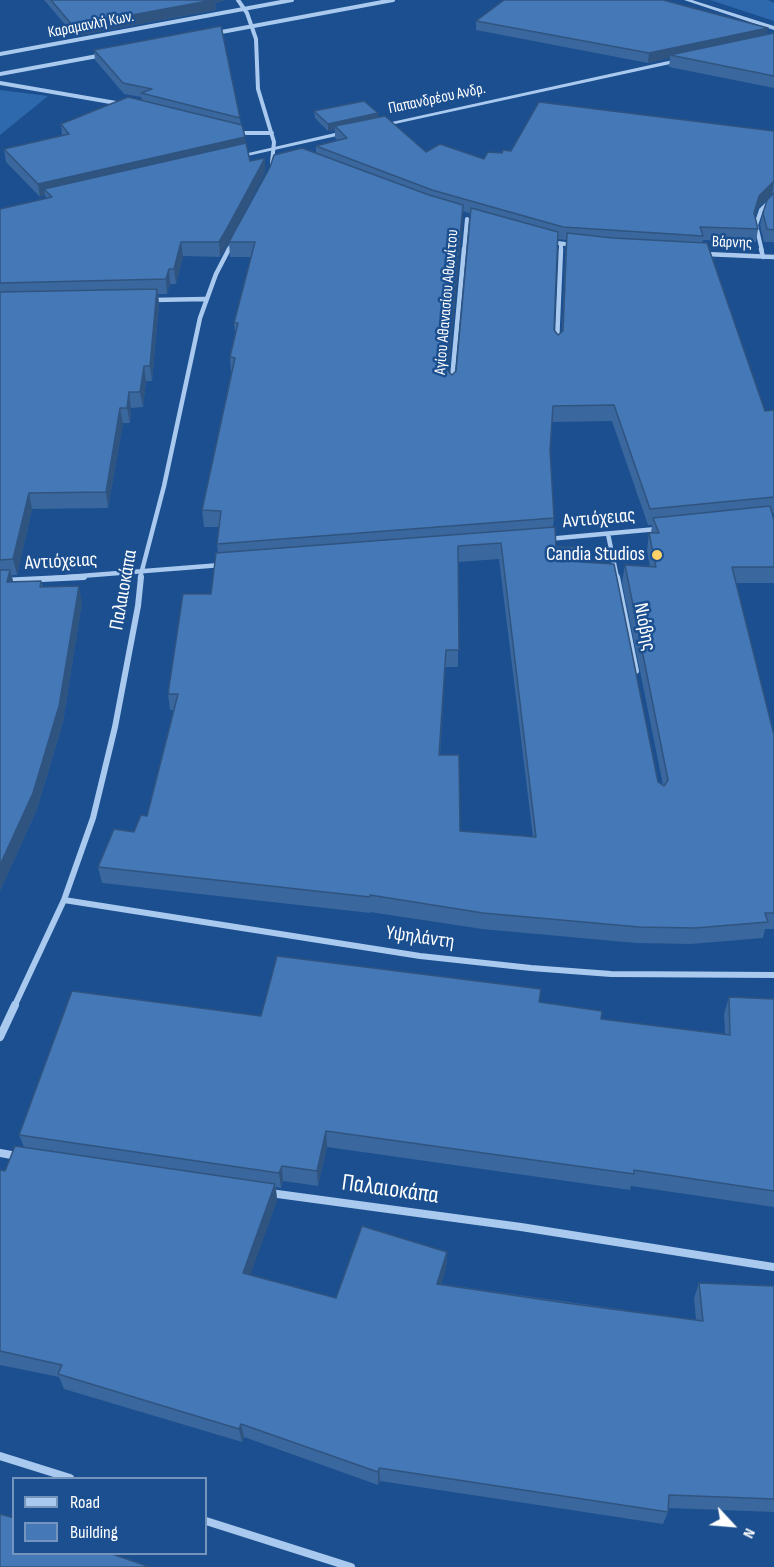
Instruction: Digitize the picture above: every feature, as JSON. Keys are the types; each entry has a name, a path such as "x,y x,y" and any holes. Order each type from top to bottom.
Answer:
{"street":[{"path":"238,0 253,26 256,39 258,89 274,147 270,169"},
{"name":"Καραμανλή Κων.","path":"0,54 292,0"},
{"path":"207,35 393,0"},
{"path":"687,0 774,28"},
{"name":"Καραμανλή Κων.","path":"0,74 104,54"},
{"name":"Παπανδρέου Ανδρ.","path":"367,128 693,57"},
{"path":"0,83 128,105"},
{"path":"229,158 356,130"},
{"path":"231,132 272,133"},
{"path":"274,147 285,152"},
{"path":"763,257 756,225 761,210 774,197"},
{"path":"458,216 476,222"},
{"name":"Αγίου Αθανασίου Αθωνίτου","path":"451,386 467,219"},
{"name":"Παλαιοκάπα","path":"0,1037 64,900 93,818 115,727 138,606 141,572 164,486 205,299 235,239"},
{"path":"544,240 578,246"},
{"path":"557,346 561,244"},
{"name":"Βάρνης","path":"695,254 774,257"},
{"path":"148,300 205,299"},
{"name":"Αντιόχειας","path":"537,540 666,528"},
{"name":"Νιόβης","path":"608,534 638,683"},
{"name":"Αντιόχειας","path":"0,580 231,564"},
{"name":"Υψηλάντη","path":"64,900 420,956 531,969 611,974 774,975"},
{"path":"0,1153 21,1157"},
{"name":"Παλαιοκάπα","path":"261,1192 521,1227 774,1267"},
{"path":"0,1456 64,1477"},
{"path":"207,1521 351,1567"}],"shaded area":[{"path":"710,0 768,0 774,3 774,21"},
{"path":"0,90 48,96 0,135"}],"building":[{"path":"51,0 213,0 73,26"},
{"path":"504,0 663,0 768,28 649,53 476,21"},
{"path":"221,26 240,118 141,93 152,89 123,83 94,50"},
{"path":"774,33 774,76 670,55"},
{"path":"128,97 242,125 245,137 38,184 4,149 69,134 61,124"},
{"path":"364,101 378,113 328,124 314,111"},
{"path":"539,102 774,131 774,181 759,196 754,213 758,229 700,227 703,236 563,227 432,190 316,146 347,138 335,126 385,116 426,152 440,144 484,159 488,152 511,151"},
{"path":"246,143 250,161 265,158 219,242 181,242 174,269 169,269 166,279 0,283 0,209 52,197 44,189"},
{"path":"302,148 429,195 463,205 447,370 452,375 456,371 471,208 558,232 554,330 558,335 563,331 567,233 707,243 765,411 774,410 774,497 650,509 614,405 553,406 550,450 554,518 217,544 221,511 202,510 235,358 230,357 238,323 234,323 255,242 229,242 270,167 274,155"},
{"path":"774,193 774,230 767,229 763,213 767,200"},
{"path":"157,289 150,366 144,366 140,392 129,392 127,408 120,408 106,492 29,493 13,559 0,560 0,292"},
{"path":"770,506 774,520 774,567 732,567 774,735 774,913 765,913 768,922 695,928 639,927 483,913 370,895 370,897 98,867 114,829 134,832 141,815 147,816 178,694 168,694 183,594 211,594 216,553 555,527 556,547 579,547 581,562 614,564 658,782 664,786 668,780 625,565 656,567 649,533 659,533 653,518","holes":["501,543 536,837 460,831 459,755 439,755 446,650 459,650 458,546"]},
{"path":"0,570 10,570 7,582 41,581 40,587 79,586 59,706 33,793 0,865"},
{"path":"277,956 541,989 539,1002 602,1011 601,1019 730,1035 729,997 774,999 774,1191 634,1170 634,1174 326,1131 317,1171 282,1166 279,1173 19,1135 72,991 261,1016"},
{"path":"15,1146 275,1184 243,1273 336,1298 362,1226 447,1252 437,1284 566,1303 703,1321 699,1283 774,1286 774,1499 669,1495 668,1512 379,1468 378,1472 241,1424 239,1429 58,1374 62,1365 0,1351 0,1170 5,1171"},
{"path":"0,1514 12,1517 12,1555 115,1555 150,1567 0,1567"}],"place":[{"name":"Candia Studios","path":"657,555"}]}
